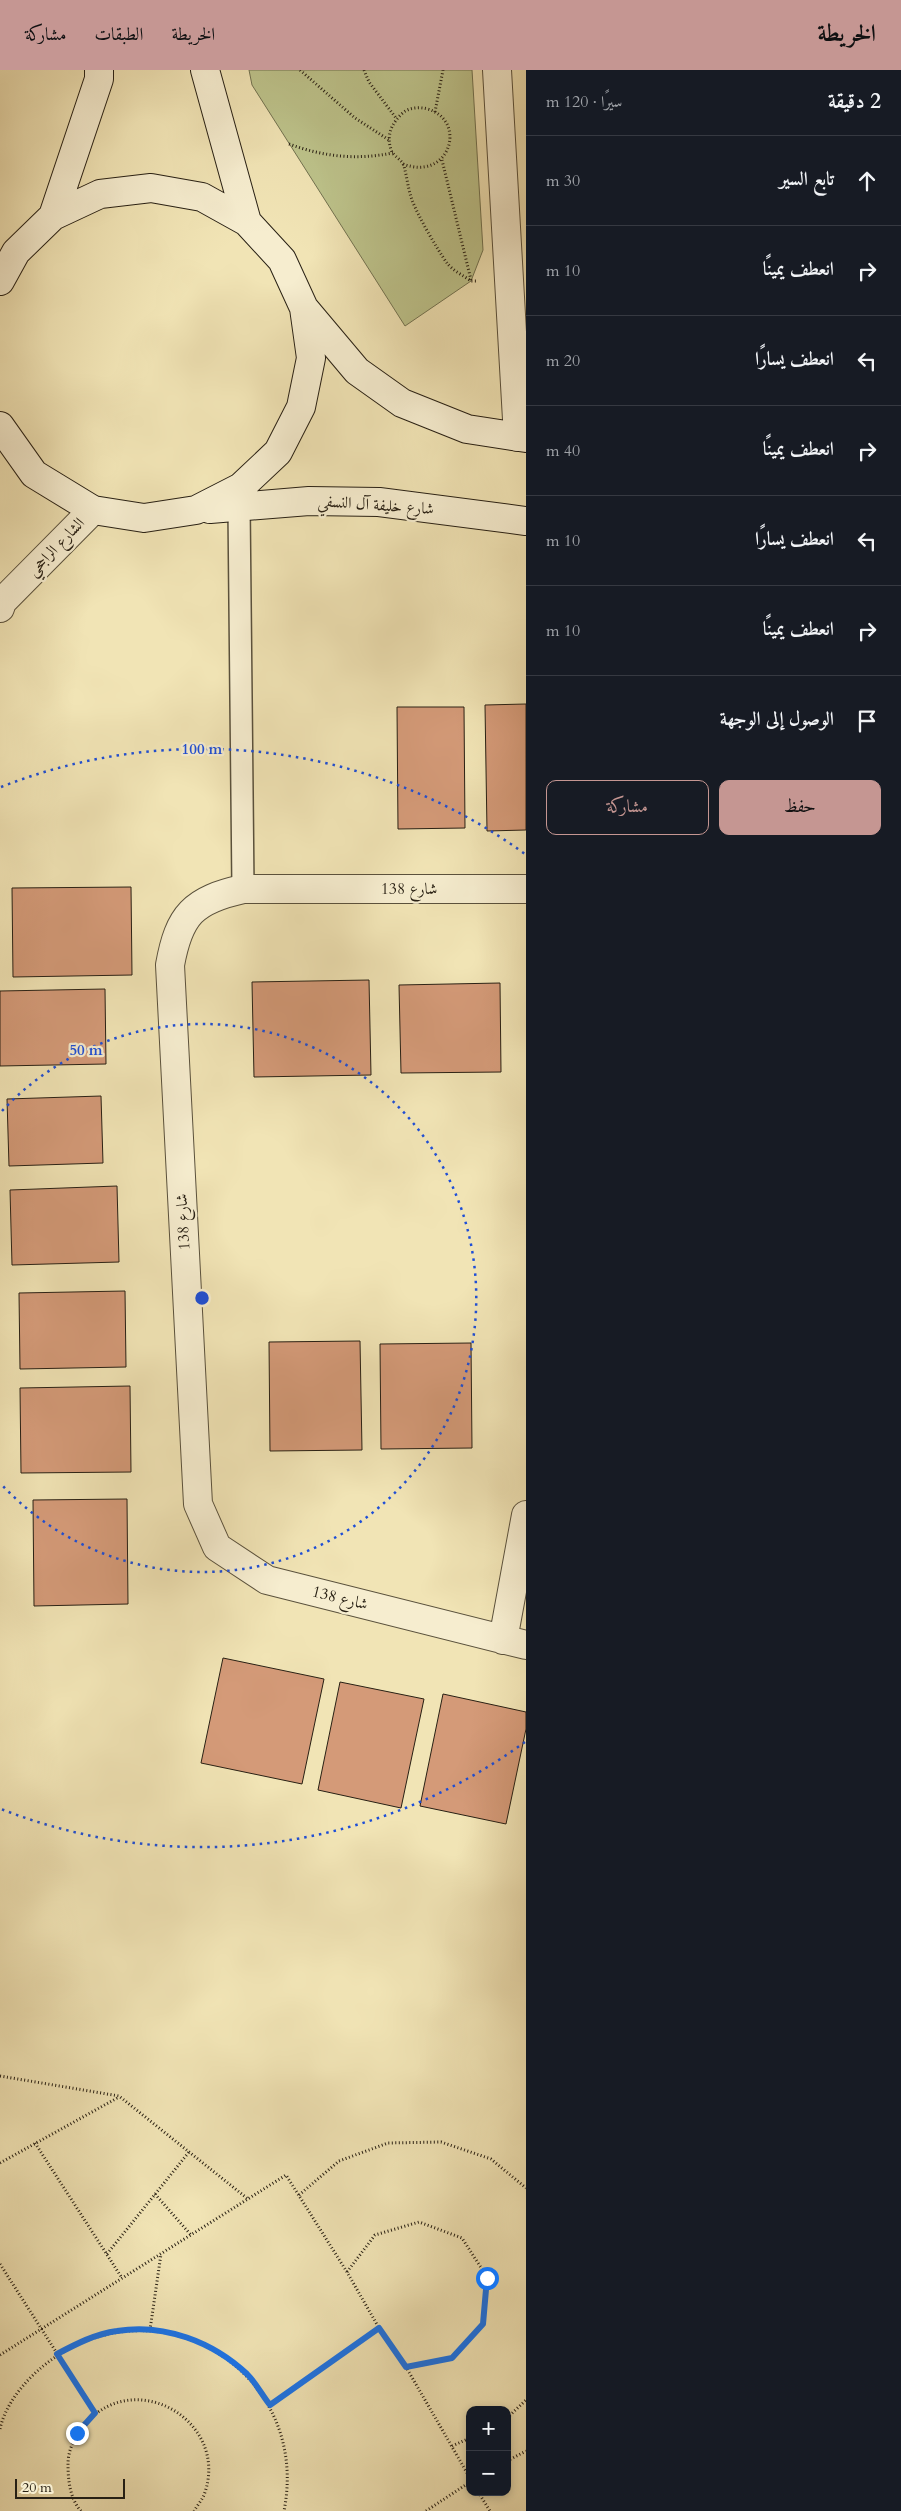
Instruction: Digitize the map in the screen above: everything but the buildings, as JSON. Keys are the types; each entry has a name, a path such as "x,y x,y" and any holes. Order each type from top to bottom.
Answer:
{"street":[{"path":"53,216 99,79 99,70"},
{"path":"205,70 247,222"},
{"path":"0,281 16,252 53,216 100,194 151,188 202,197 247,222 282,260 304,308 357,370 402,403 467,428 522,437 497,70"},
{"path":"0,426 34,474 93,510 144,518 196,510 241,487 278,452 282,445 301,407 311,358 304,308"},
{"name":"شارع خليفة آل النسفي","path":"196,510 309,501 379,502 526,521"},
{"name":"الشارع الراجحي","path":"0,608 2,602 93,510"},
{"name":"شارع 138","path":"514,1642 267,1580 217,1547 198,1504 170,965 175,936 190,912 214,895 243,889 526,889"},
{"path":"514,1642 526,1515"}],"lane":[{"path":"239,506 243,889"}],"path":[{"path":"300,70 355,118 389,140"},
{"path":"364,70 369,82 396,118"},
{"path":"435,112 443,70"},
{"path":"421,108 435,112 445,121 450,134 449,148 442,160 430,167 416,169 403,164 393,153 389,140 391,128 396,118 408,110 421,108"},
{"path":"289,144 314,153 340,158 367,158 393,153"},
{"path":"403,164 412,200 448,264 471,281 442,160"},
{"path":"0,2076 119,2096 248,2199"},
{"path":"0,2163 119,2096"},
{"path":"299,2195 339,2161 388,2143 441,2142 490,2160 526,2188"},
{"path":"35,2143 122,2278"},
{"path":"107,2254 189,2152"},
{"path":"0,2355 286,2175 348,2272 379,2328 406,2367 466,2471"},
{"path":"155,2194 190,2235"},
{"path":"348,2272 375,2235 419,2222 462,2238 487,2278 483,2324 452,2358 406,2367"},
{"path":"150,2330 161,2253"},
{"path":"0,2264 95,2413"},
{"path":"270,2405 379,2328"},
{"path":"0,2428 20,2391 34,2373 57,2354 86,2339 118,2331 150,2330 186,2336 220,2352 248,2375 270,2405 285,2445 289,2487 284,2511"},
{"path":"81,2511 68,2483 68,2457 77,2433 95,2413 118,2401 144,2399 169,2406 190,2422 204,2444 209,2469 204,2495 194,2511"},
{"path":"511,2414 526,2400"},
{"path":"452,2446 466,2440"},
{"path":"511,2459 526,2451"},
{"path":"426,2511 466,2485"},
{"path":"481,2496 490,2511"}],"green space":[{"path":"249,70 472,70 483,250 471,281 405,326 252,85"}],"route":[{"path":"77,2433 95,2413 57,2354 86,2339 118,2331 150,2330 186,2336 220,2352 248,2375 270,2405 379,2328 406,2367 452,2358 483,2324 487,2278"}]}
